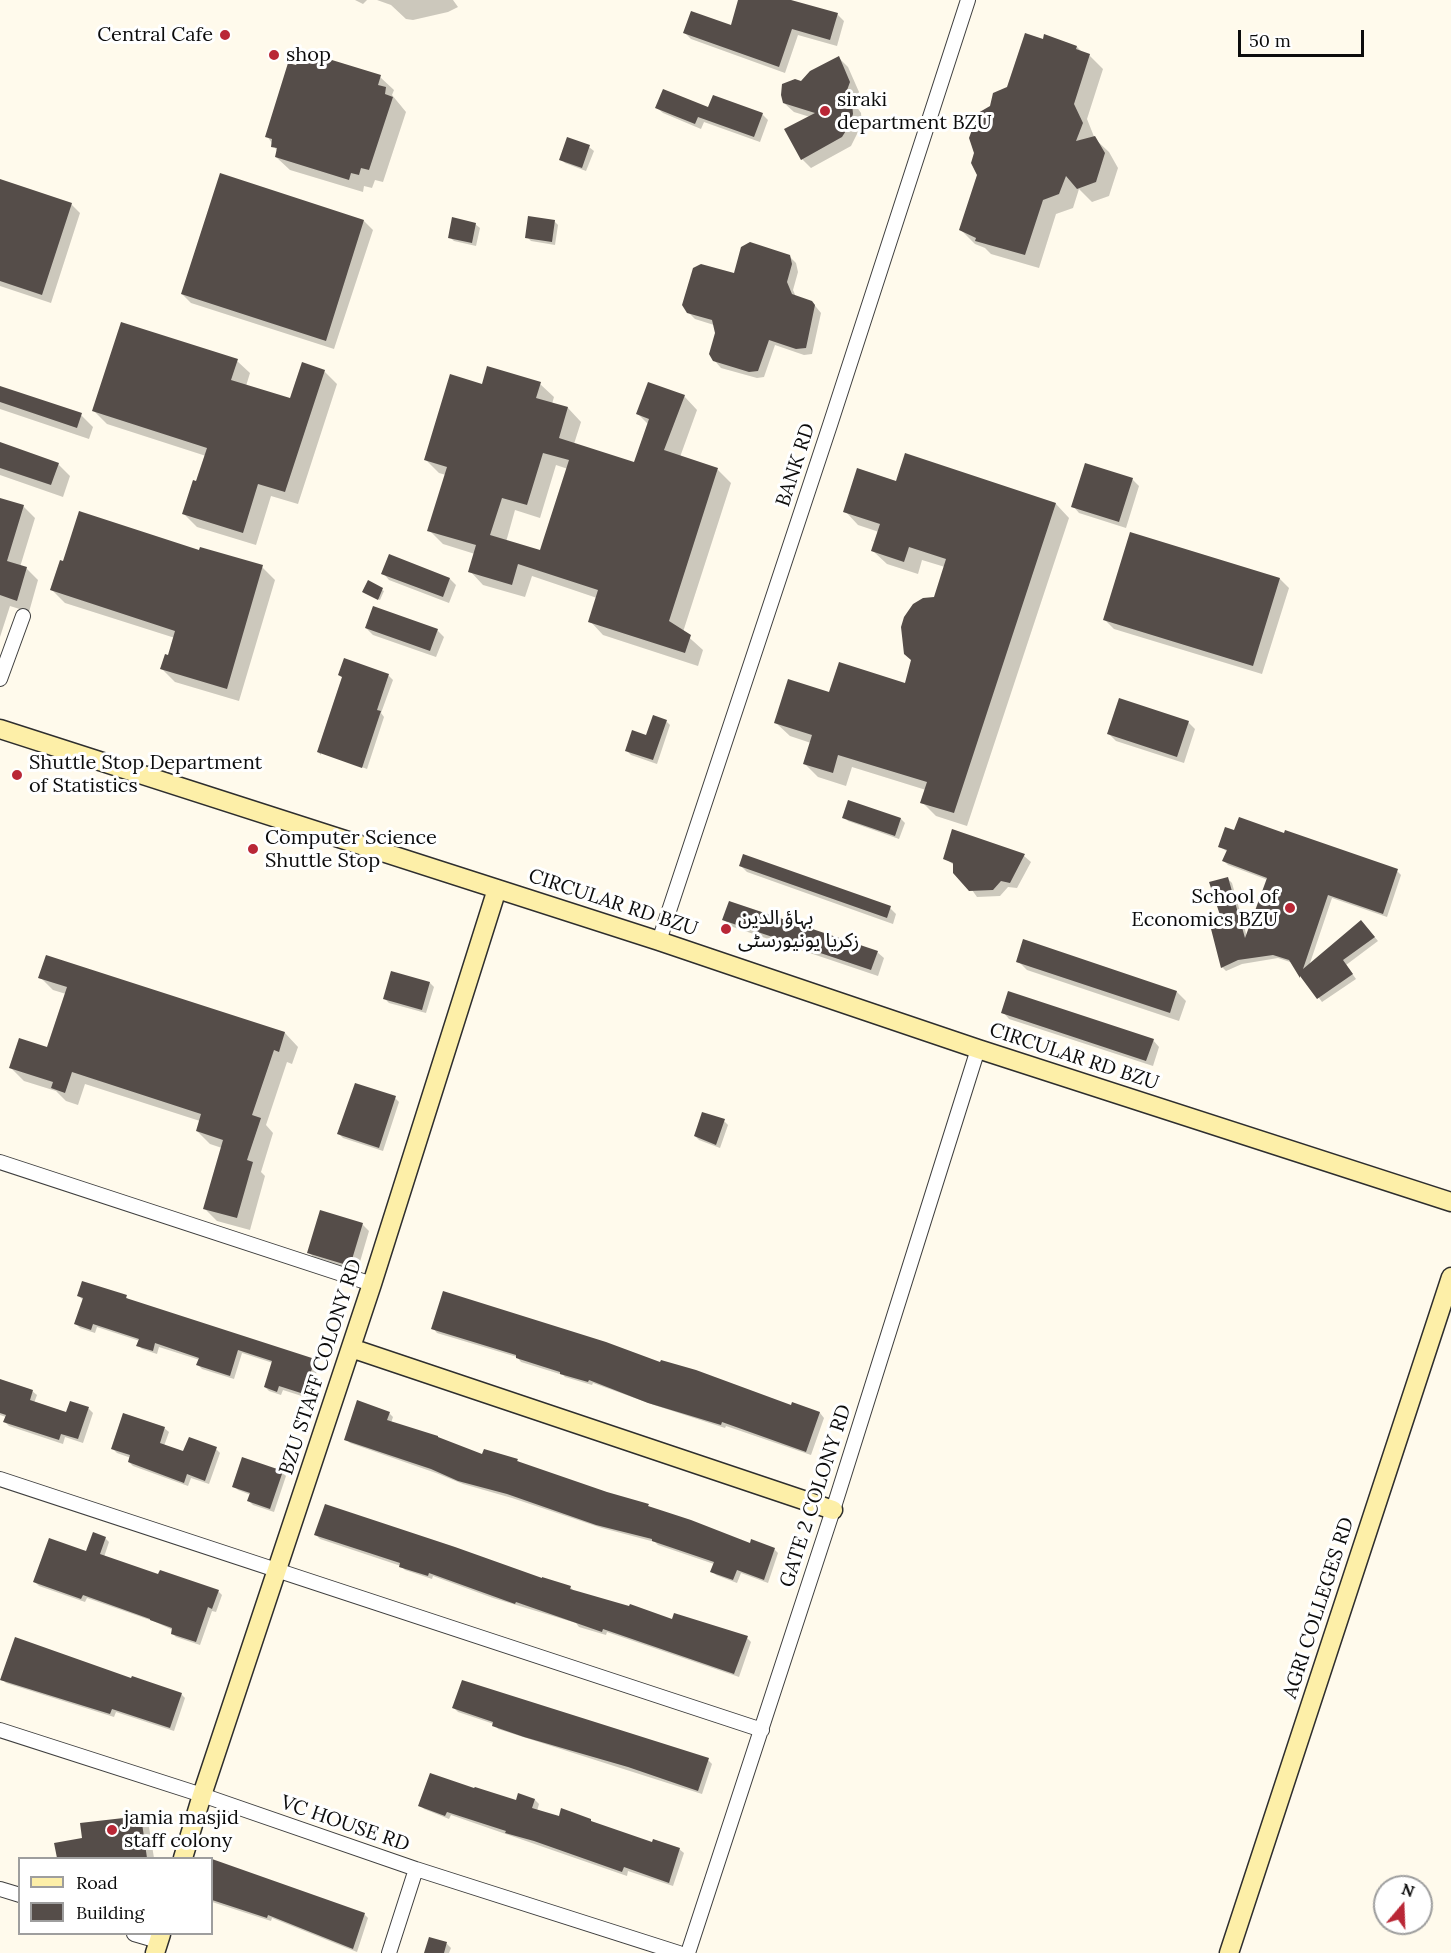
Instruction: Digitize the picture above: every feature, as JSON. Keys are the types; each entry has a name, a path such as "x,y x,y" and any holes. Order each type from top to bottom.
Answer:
{"street":[{"name":"BANK RD","path":"659,941 968,0"},
{"path":"0,679 23,616"},
{"name":"CIRCULAR RD BZU","path":"0,729 659,941 978,1049 1451,1202"},
{"name":"BZU STAFF COLONY RD","path":"183,1857 372,1284 497,889"},
{"name":"GATE 2 COLONY RD","path":"688,1953 833,1510 978,1049"},
{"path":"0,1162 372,1284"},
{"name":"AGRI COLLEGES RD","path":"1229,1953 1451,1277"},
{"path":"351,1348 833,1510"},
{"path":"0,1479 762,1730"},
{"name":"VC HOUSE RD","path":"0,1730 202,1795 416,1869 679,1953"},
{"path":"389,1953 416,1869"},
{"path":"0,1889 18,1894"},
{"path":"137,1935 158,1943"}],"building":[{"path":"738,0 791,0 838,13 830,40 792,29 779,67 683,33 691,11 731,25"},
{"path":"1025,33 1043,39 1044,34 1077,46 1076,49 1090,54 1074,104 1083,123 1076,141 1095,136 1105,153 1096,182 1077,189 1066,176 1059,194 1043,200 1025,255 975,241 976,238 959,230 977,175 971,163 974,153 969,138 978,113 990,106 993,93 1007,87"},
{"path":"309,53 381,75 378,85 386,87 385,94 393,97 369,170 361,168 359,175 351,173 349,180 275,157 277,148 271,147 272,139 265,137 288,63 296,65 300,59 306,61"},
{"name":"siraki department BZU","path":"839,56 850,82 846,93 852,103 853,114 849,126 842,137 801,160 784,129 815,113 783,103 782,84 795,79 801,81 810,71"},
{"path":"663,89 708,107 713,95 763,113 754,137 698,117 695,124 655,108"},
{"path":"567,137 590,145 582,168 559,160"},
{"path":"220,173 364,220 326,341 181,294"},
{"path":"0,179 72,203 42,295 0,281"},
{"path":"528,216 555,220 552,242 525,238"},
{"path":"452,217 476,223 472,243 448,238"},
{"path":"750,242 790,255 792,264 787,282 792,294 812,301 815,305 806,348 796,349 769,340 758,371 749,372 713,361 709,354 715,333 712,320 687,313 682,305 693,268 701,264 734,273 741,247"},
{"path":"121,322 238,359 231,380 290,398 302,362 325,370 285,492 258,484 243,533 182,514 207,448 92,411"},
{"path":"487,366 541,382 536,398 568,407 559,438 634,462 649,419 636,414 648,382 685,395 664,450 718,468 669,621 691,635 685,653 588,622 598,590 518,564 512,585 468,572 476,545 427,531 447,467 424,460 450,374 482,384","holes":["543,453 569,460 540,550 490,535 502,498 527,505"]},
{"path":"0,386 82,413 77,428 0,402"},
{"path":"0,442 59,463 51,485 0,468"},
{"path":"905,453 1056,503 954,813 920,803 927,782 838,755 833,773 803,764 812,735 774,723 788,679 829,692 839,662 905,683 911,660 904,654 901,627 904,617 913,604 923,598 934,597 946,559 909,547 904,562 871,551 880,524 843,512 857,468 896,481"},
{"path":"1085,463 1133,478 1119,522 1071,507"},
{"path":"0,498 24,505 7,561 27,567 17,601 0,595"},
{"path":"79,511 199,550 200,547 263,565 227,689 160,669 165,654 168,655 175,631 50,590 60,560 63,561"},
{"path":"1130,532 1280,578 1253,666 1103,620"},
{"path":"389,554 450,578 443,597 381,574"},
{"path":"368,580 383,588 378,600 362,592"},
{"path":"373,606 438,629 430,651 365,628"},
{"path":"344,658 389,674 377,710 381,711 362,768 317,752 342,677 338,675"},
{"path":"1119,698 1189,721 1177,757 1107,734"},
{"path":"653,715 667,720 653,760 625,751 632,730 646,735"},
{"path":"848,800 901,818 895,836 842,818"},
{"name":"School of Economics BZU","path":"1239,817 1284,833 1285,830 1398,869 1383,914 1328,895 1303,969 1361,920 1375,937 1343,960 1353,974 1317,999 1289,960 1273,955 1238,960 1221,968 1210,925 1222,921 1209,882 1228,877 1245,938 1267,878 1222,861 1227,850 1218,847 1225,827 1234,830"},
{"path":"952,829 1025,854 1010,883 1001,881 993,890 969,891 953,873 953,863 943,859"},
{"path":"743,854 891,906 887,918 739,866"},
{"path":"729,901 878,951 871,970 722,920"},
{"path":"1023,939 1177,991 1170,1013 1016,962"},
{"path":"46,955 285,1032 279,1052 274,1050 252,1115 261,1118 247,1160 253,1162 237,1218 203,1209 223,1140 196,1131 201,1114 72,1072 65,1093 51,1088 53,1082 9,1068 19,1038 47,1047 67,987 38,978"},
{"path":"391,971 430,982 422,1010 383,999"},
{"path":"1008,991 1154,1039 1146,1061 1001,1013"},
{"path":"355,1083 396,1096 379,1148 337,1134"},
{"path":"702,1112 725,1119 716,1145 694,1136"},
{"path":"320,1210 363,1223 350,1266 307,1253"},
{"path":"82,1281 127,1295 126,1298 315,1359 304,1394 279,1386 277,1392 264,1387 272,1361 238,1350 230,1376 196,1365 199,1358 155,1343 153,1351 136,1346 139,1339 93,1324 91,1330 74,1324 83,1298 77,1296"},
{"path":"443,1291 606,1342 660,1362 661,1360 696,1370 791,1405 792,1402 820,1412 806,1452 722,1422 721,1425 648,1403 589,1380 588,1382 560,1374 560,1372 516,1358 516,1355 431,1329"},
{"path":"0,1379 33,1390 30,1400 66,1412 70,1401 89,1407 78,1439 61,1434 59,1440 3,1422 6,1415 0,1413"},
{"path":"357,1400 390,1412 387,1420 438,1436 482,1454 484,1449 518,1459 517,1461 607,1492 649,1504 648,1506 750,1543 751,1539 775,1548 764,1580 737,1570 733,1580 710,1572 714,1562 652,1541 652,1539 596,1525 507,1494 458,1481 431,1469 344,1440"},
{"path":"123,1413 165,1427 160,1443 183,1451 189,1437 217,1447 205,1481 187,1474 184,1483 128,1462 130,1455 111,1449"},
{"path":"242,1457 283,1471 270,1509 247,1501 250,1493 232,1487"},
{"path":"325,1504 571,1586 570,1589 629,1606 630,1604 672,1619 674,1613 748,1636 734,1674 603,1629 602,1632 516,1602 515,1604 429,1573 428,1576 399,1567 400,1563 314,1535"},
{"path":"93,1532 106,1537 100,1554 158,1574 160,1570 219,1590 212,1609 208,1607 196,1642 171,1634 172,1628 150,1619 83,1595 81,1599 33,1582 49,1538 86,1551"},
{"path":"15,1637 131,1678 132,1676 182,1693 170,1728 112,1709 110,1714 0,1680"},
{"path":"462,1680 709,1758 698,1791 628,1767 524,1737 492,1726 493,1722 452,1708"},
{"path":"430,1773 516,1800 518,1793 535,1799 532,1808 559,1816 561,1808 652,1842 653,1839 680,1848 669,1883 624,1867 622,1872 505,1833 506,1831 447,1812 445,1816 418,1806"},
{"name":"jamia masjid staff colony","path":"141,1816 147,1857 57,1857 54,1843 82,1838 80,1823"},
{"path":"213,1859 365,1913 353,1949 268,1915 267,1918 213,1900"},
{"path":"429,1937 447,1942 444,1953 424,1953"}],"place":[{"name":"Central Cafe","path":"225,35"},
{"name":"shop","path":"274,55"},
{"name":"siraki department BZU","path":"825,111"},
{"name":"Shuttle Stop Department of Statistics","path":"17,775"},
{"name":"Computer Science Shuttle Stop","path":"253,849"},
{"name":"School of Economics BZU","path":"1290,908"},
{"name":"بہاؤ الدین زکریا یونیورسٹی","path":"726,929"},
{"name":"jamia masjid staff colony","path":"112,1830"}]}
